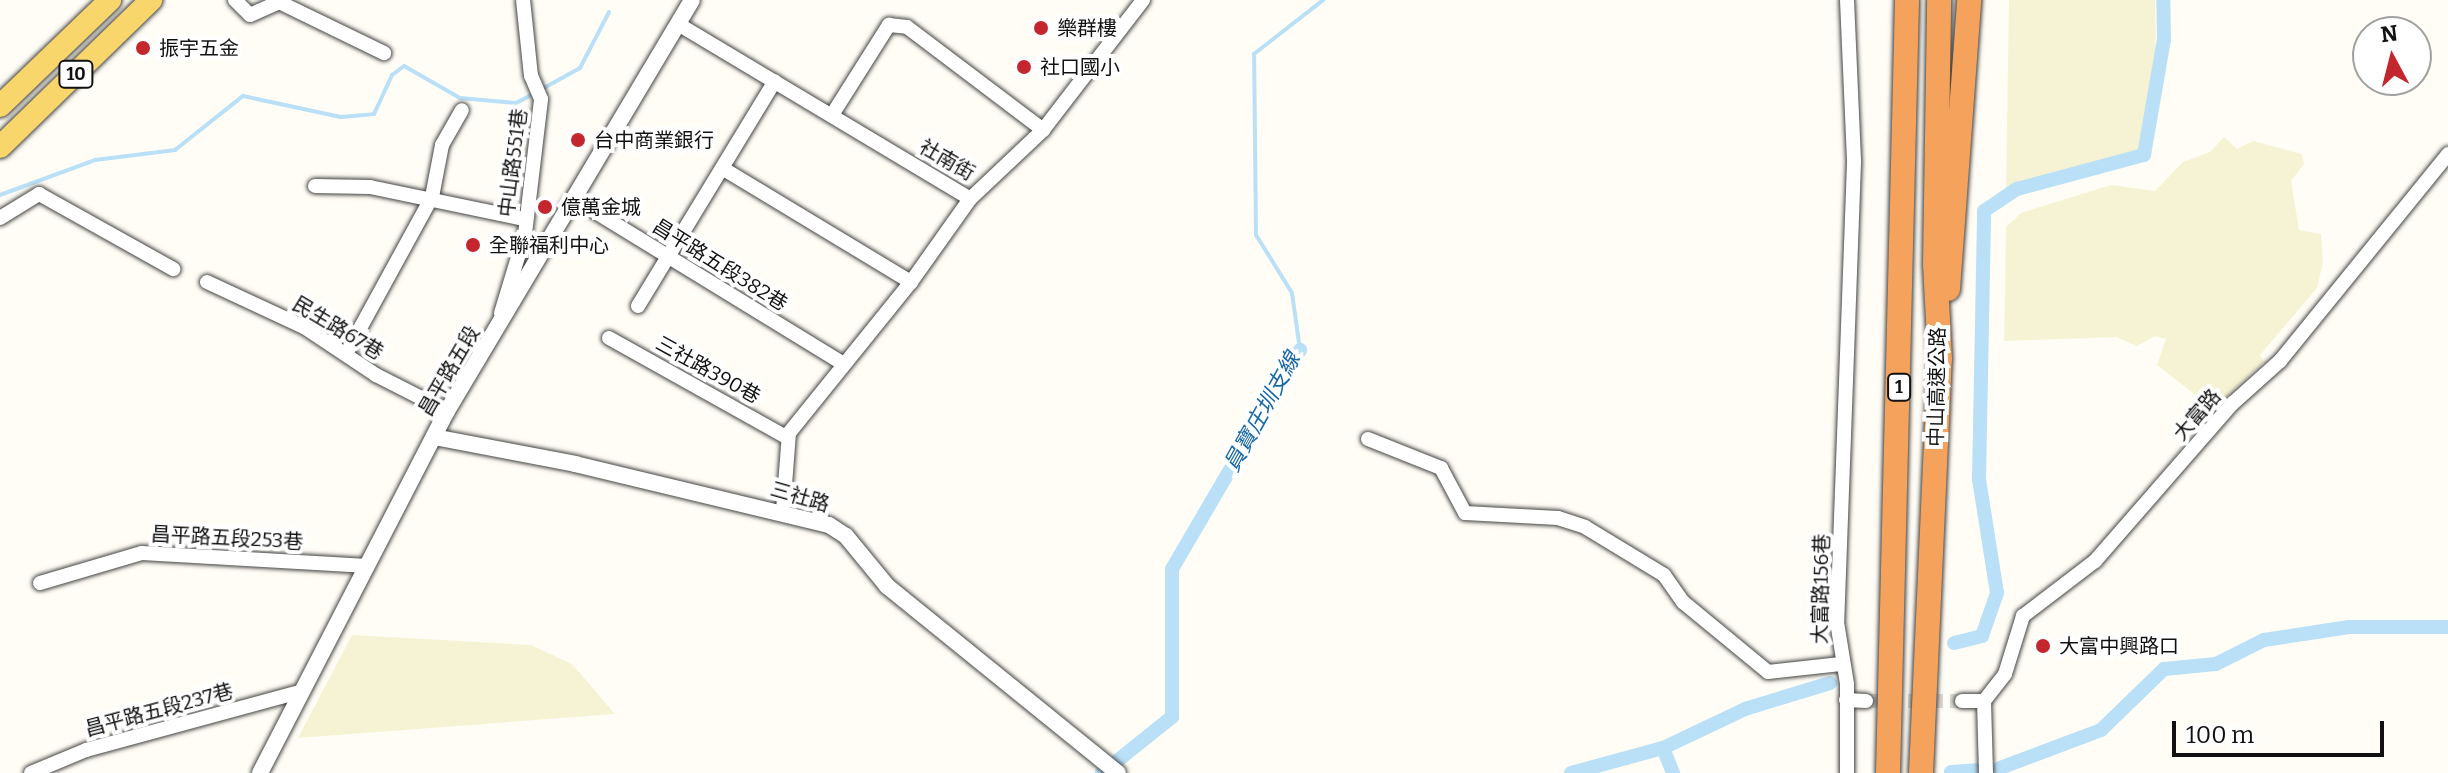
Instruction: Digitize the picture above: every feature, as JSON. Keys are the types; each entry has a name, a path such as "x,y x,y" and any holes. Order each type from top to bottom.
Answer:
{"highway":[{"name":"中山高速公路","path":"1888,773 1907,0"},
{"name":"中山高速公路","path":"1921,773 1940,359 1935,265 1939,0"},
{"path":"1940,359 1969,0"}],"main road":[{"name":"10","path":"0,106 110,0"},
{"name":"10","path":"0,147 151,0"}],"street":[{"path":"235,0 250,15 279,2 384,53"},
{"name":"中山路551巷","path":"496,329 525,219 541,99 531,76 523,0"},
{"name":"昌平路五段","path":"260,773 447,411 576,200 692,0"},
{"name":"社南街","path":"678,24 970,199 1043,130 1143,0"},
{"name":"大富路156巷","path":"1368,439 1441,468 1465,513 1558,518 1585,527 1664,575 1683,602 1768,672 1841,664 1837,622 1854,163 1847,0"},
{"path":"832,115 889,25 907,27 1043,130"},
{"path":"638,306 775,81"},
{"path":"346,354 432,197 442,145 462,110"},
{"name":"大富路","path":"1984,701 2005,674 2023,616 2095,561 2233,403 2280,361 2448,154"},
{"path":"722,168 911,282"},
{"path":"315,186 432,197 525,219"},
{"path":"0,218 39,194 173,269"},
{"path":"783,511 788,438 911,282 970,199"},
{"name":"昌平路五段382巷","path":"576,200 844,364"},
{"name":"民生路67巷","path":"207,282 304,327 447,411"},
{"name":"三社路390巷","path":"609,338 788,438"},
{"name":"三社路","path":"434,437 783,511 846,536 887,586 1118,773"},
{"name":"昌平路五段253巷","path":"40,583 142,553 368,566"},
{"path":"1841,664 1846,700 1847,773"},
{"name":"昌平路五段237巷","path":"31,773 86,750 300,692"},
{"path":"1846,700 1866,701"},
{"path":"1962,701 1984,701 1986,773"}],"shaded area":[{"path":"2009,0 2155,0 2156,54 2146,144 2133,163 2014,196 2006,190"},
{"path":"2224,137 2237,149 2253,141 2302,154 2304,164 2291,181 2299,230 2321,234 2323,262 2317,288 2260,355 2264,362 2220,402 2206,403 2157,365 2166,339 2155,336 2137,346 2116,337 2004,341 2006,227 2021,213 2111,185 2155,191 2183,162 2210,152"},
{"path":"352,635 531,645 572,664 615,714 298,738"}],"waterway":[{"name":"員寶庄圳支線","path":"1300,350 1292,293 1256,235 1254,54 1323,0"},
{"path":"1954,643 1982,636 1997,593 1979,479 1984,211 2017,189 2144,155 2164,39 2163,0"},
{"path":"542,89 580,68 609,12"},
{"path":"0,195 95,160 175,150 243,96 341,117 374,114 392,75 404,66 460,98 516,103 535,93"},
{"name":"員寶庄圳支線","path":"1102,773 1172,717 1172,569 1300,350"},
{"path":"2000,768 2101,730 2164,669 2216,664 2264,640 2349,627 2448,627"},
{"path":"1571,773 1663,748 1745,709 1830,683"},
{"path":"1663,748 1673,773"},
{"path":"1951,772 1977,770"}],"tunnel":[{"path":"1866,701 1962,701"}],"place":[{"name":"樂群樓","path":"1041,28"},
{"name":"振宇五金","path":"143,48"},
{"name":"社口國小","path":"1024,67"},
{"name":"台中商業銀行","path":"578,140"},
{"name":"億萬金城","path":"545,207"},
{"name":"全聯福利中心","path":"473,245"},
{"name":"大富中興路口","path":"2043,646"}]}
